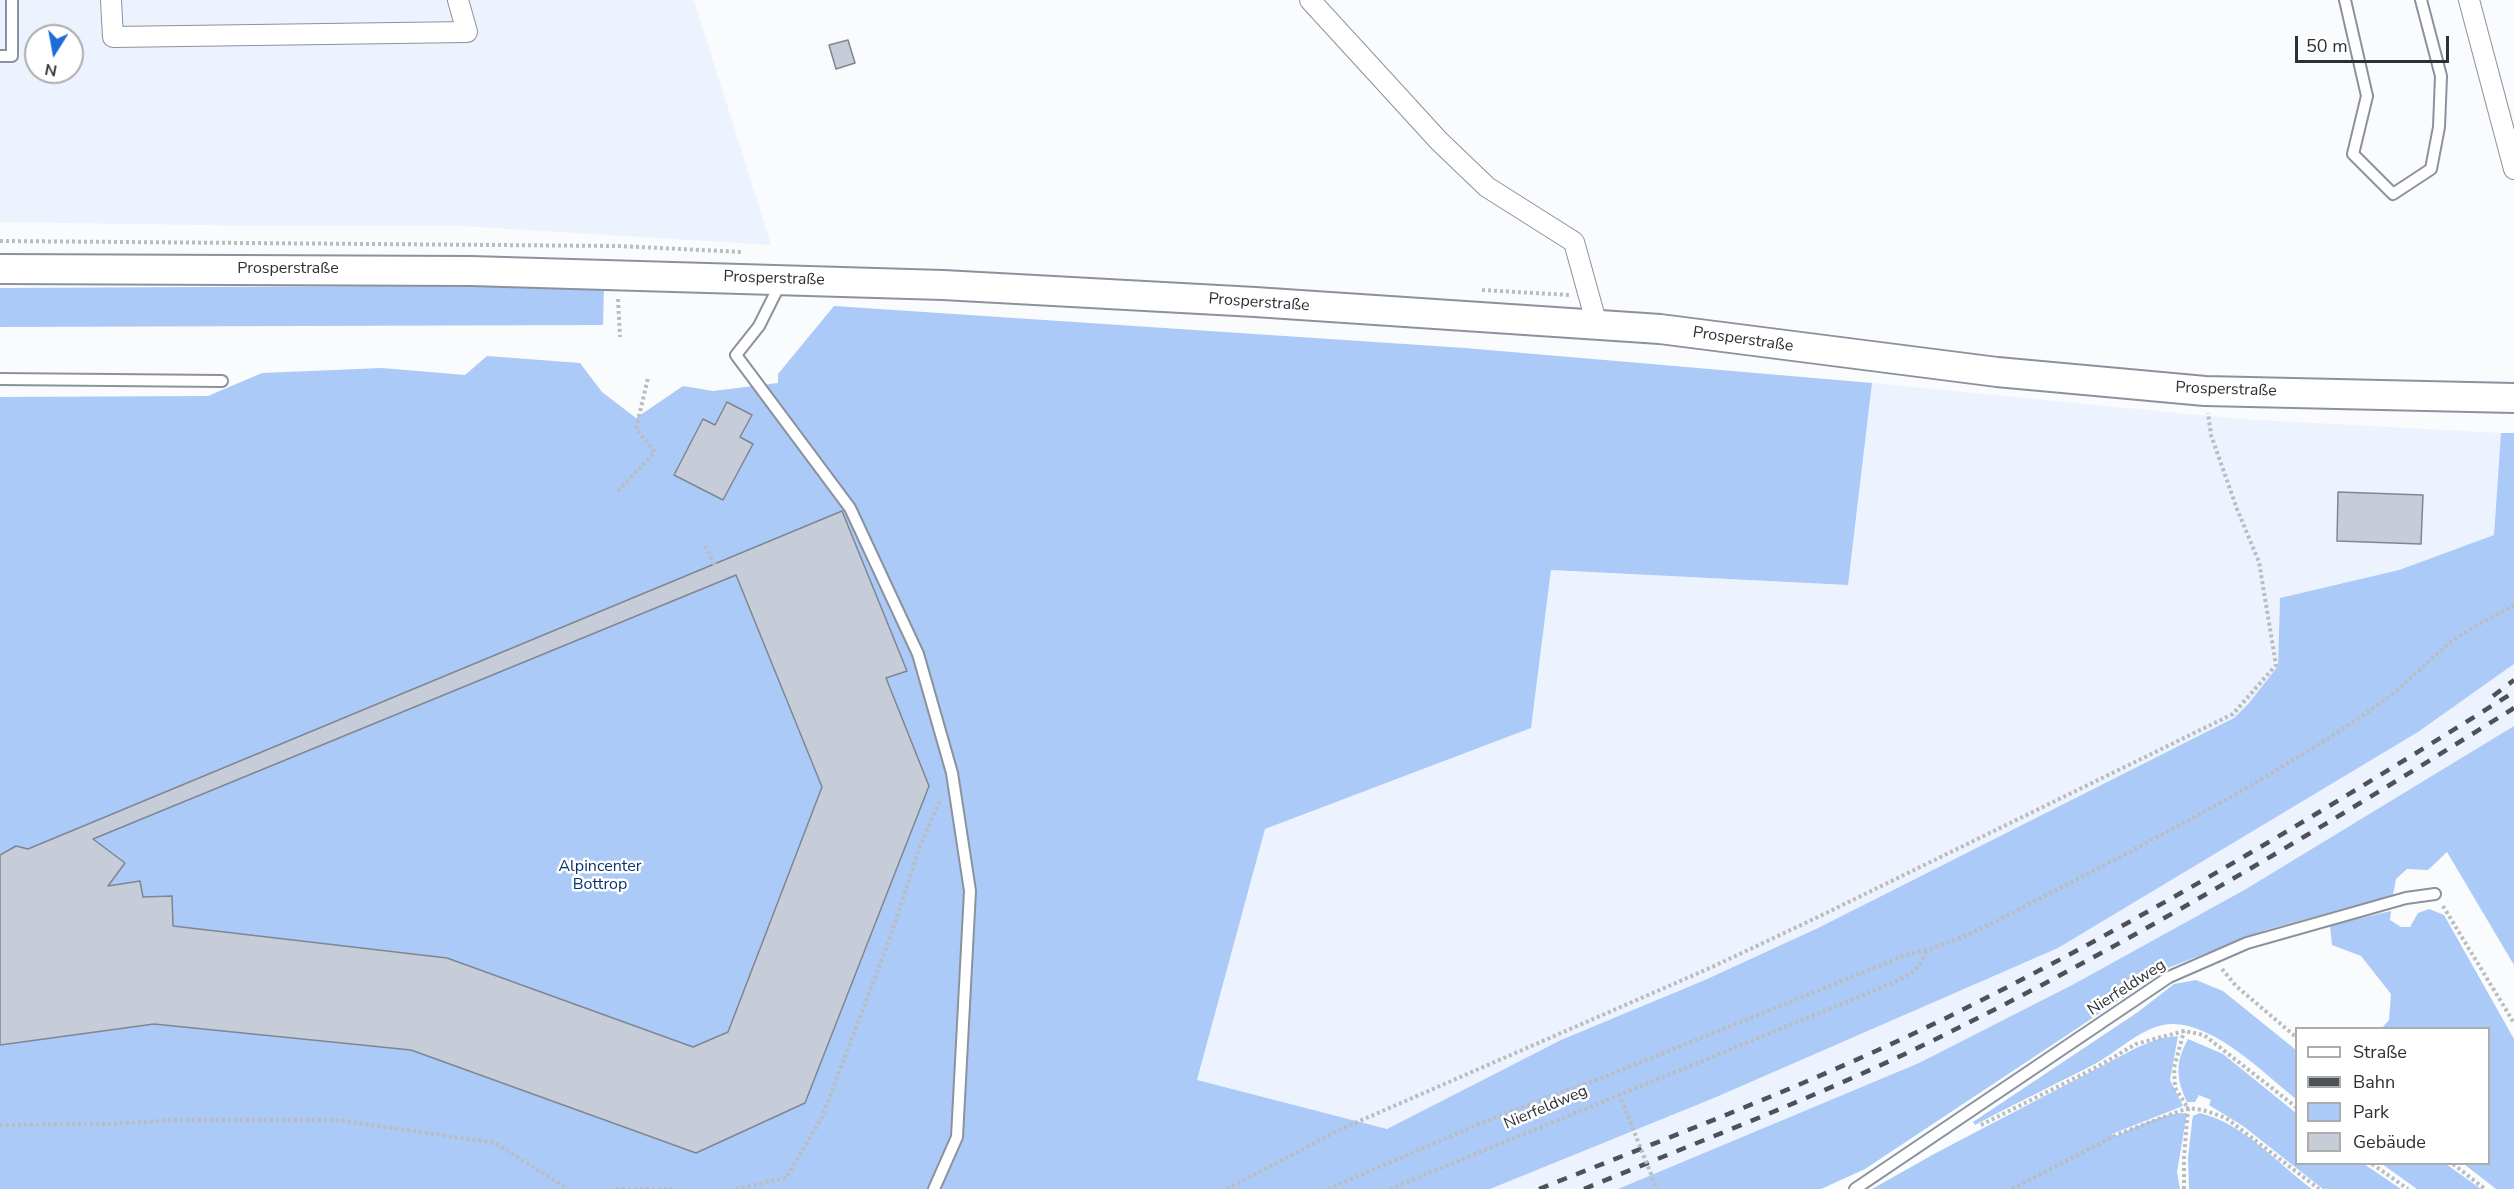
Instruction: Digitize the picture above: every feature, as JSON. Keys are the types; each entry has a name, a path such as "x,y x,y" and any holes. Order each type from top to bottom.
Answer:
{"main road":[{"name":"Prosperstraße","path":"0,270 459,271 783,279 1119,295 1660,329 1997,372 2205,392 2514,398"}],"street":[{"path":"111,0 113,37 467,32 458,0"},
{"path":"1310,0 1438,141 1487,187 1574,242 1597,325"},
{"path":"2469,0 2514,169"}],"lane":[{"path":"2345,0 2367,96 2353,154 2393,194 2431,169 2439,127 2441,76 2421,0"},
{"path":"0,12 12,6 12,56 0,56"},
{"path":"783,279 759,326 736,356 850,508 918,654 952,773 970,891 957,1137 934,1189"},
{"path":"0,379 222,381"},
{"name":"Nierfeldweg","path":"1855,1189 2169,977 2247,943 2406,898 2435,894"}],"path":[{"path":"618,491 655,452 636,429 648,378"},
{"path":"1227,1189 1339,1130 1774,937 2233,714 2276,665 2259,562 2237,510 2211,435 2205,392"},
{"path":"705,546 715,565"},
{"path":"1328,1189 1498,1116 1654,1058 1906,955 1926,951 1993,922 2215,806 2315,747 2399,690 2456,638 2514,605"},
{"path":"736,1189 786,1178 822,1117 890,938 920,846 952,773"},
{"path":"2435,894 2514,1023"},
{"name":"Nierfeldweg","path":"1390,1189 1885,987 1903,978 1923,963 1926,951"},
{"path":"2212,957 2236,986 2295,1036"},
{"path":"2184,1031 2174,1068 2175,1088 2188,1108 2184,1189"},
{"path":"1971,1130 2097,1067 2136,1044 2184,1031 2204,1035 2295,1106"},
{"path":"1619,1094 1657,1189"},
{"path":"2012,1189 2116,1136 2188,1108 2203,1110 2226,1118 2319,1189"},
{"path":"0,1125 112,1124 183,1120 338,1120 495,1143 568,1189"},
{"path":"2373,1165 2408,1189"},
{"path":"2454,1165 2485,1189"},
{"path":"616,1189 673,1189"}],"shaded area":[{"path":"0,0 694,0 771,245 462,226 0,222"},
{"path":"1872,383 2240,419 2501,433 2494,535 2399,570 2280,598 2278,666 2234,718 1818,928 1705,980 1561,1040 1387,1129 1197,1081 1265,829 1531,728 1551,570 1848,585"},
{"path":"2514,664 2514,726 2246,889 2074,984 1919,1063 1618,1189 1490,1189 1714,1098 2058,948 2418,732"}],"green space":[{"path":"604,285 603,325 0,327 0,288"},
{"name":"Alpincenter Bottrop","path":"834,306 1465,348 1872,383 1848,585 1551,570 1531,728 1265,829 1197,1080 1387,1129 1561,1040 1705,980 1818,928 2234,718 2278,666 2280,598 2399,570 2494,535 2501,433 2514,433 2514,664 2418,732 2058,948 1714,1098 1490,1189 0,1189 0,397 208,396 262,373 382,368 465,375 487,356 580,363 602,392 636,418 683,386 713,391 778,383 778,374"},
{"path":"2514,726 2514,965 2447,852 2428,870 2407,869 2396,879 2393,895 2266,930 2168,968 1865,1169 1821,1189 1618,1189 1919,1063 2074,984 2246,889"},
{"path":"2429,909 2444,915 2514,1039 2514,1189 2496,1189 2465,1165 2490,1165 2490,1027 2383,1027 2389,1020 2391,994 2361,956 2332,945 2330,925 2391,911 2390,920 2401,927 2410,927 2418,913"},
{"path":"2196,980 2223,991 2295,1049 2295,1098 2239,1052 2223,1042 2190,1026 2174,1024 2163,1025 2142,1033 2093,1065 1975,1125 1973,1122 2138,1012 2174,984"},
{"path":"2178,1036 2170,1080 2183,1106 2112,1134 2114,1137 2159,1118 2187,1113 2177,1172 2180,1189 1872,1189 2138,1047 2161,1038"},
{"path":"2188,1039 2223,1054 2295,1112 2295,1165 2365,1165 2401,1189 2323,1189 2243,1126 2209,1105 2211,1100 2199,1095 2195,1102 2187,1102 2178,1070"},
{"path":"2200,1113 2216,1118 2246,1135 2312,1189 2189,1189 2188,1158 2192,1122 2193,1116"},
{"path":"2383,1165 2447,1165 2481,1189 2417,1189"}],"building":[{"path":"848,40 855,63 836,69 829,45"},
{"path":"727,402 752,415 740,437 753,444 723,500 674,475 703,419 715,425"},
{"path":"2338,492 2423,495 2421,544 2337,541"},
{"path":"842,511 907,671 886,678 929,786 805,1103 696,1153 411,1050 154,1024 0,1045 0,855 16,846 28,849","holes":["736,575 822,787 728,1032 693,1047 447,958 173,926 172,896 143,897 140,881 108,886 125,863 93,839"]}],"railway":[{"path":"2493,696 2514,680"},
{"path":"1539,1189 1857,1060 2031,975 2241,858 2514,692"},
{"path":"1584,1189 1872,1069 2036,988 2244,872 2514,708"}]}
